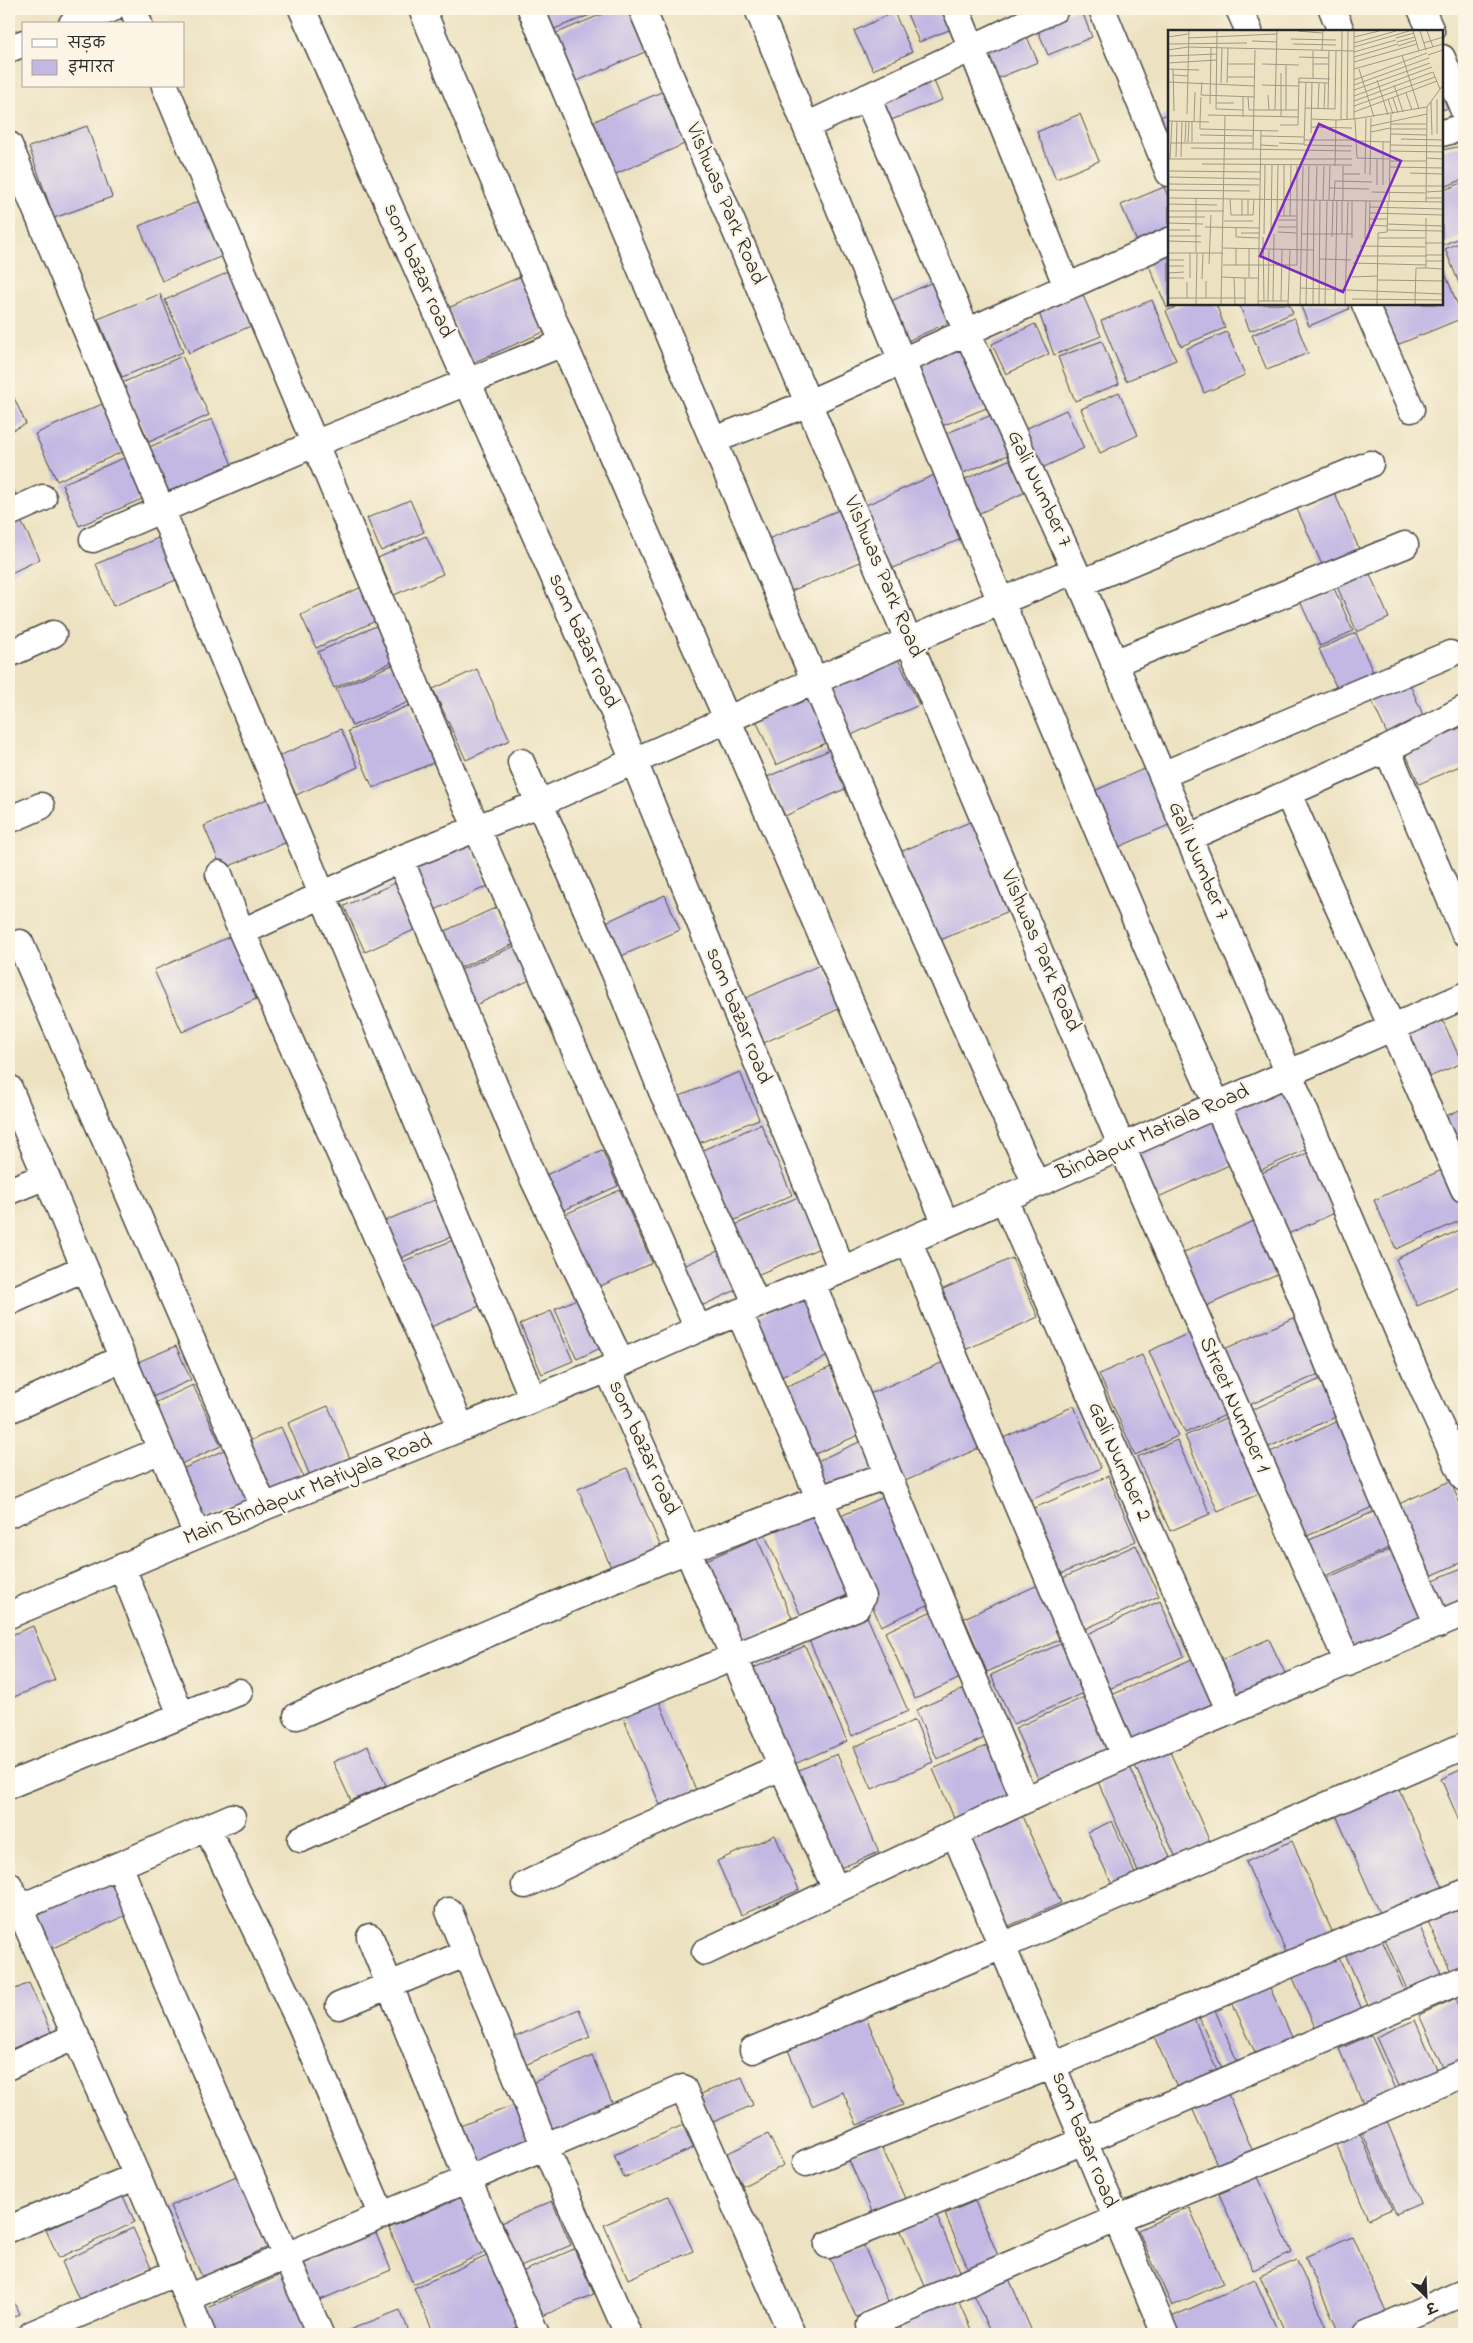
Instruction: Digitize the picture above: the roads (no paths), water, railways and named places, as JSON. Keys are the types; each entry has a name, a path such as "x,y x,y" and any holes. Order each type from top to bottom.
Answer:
{"street":[{"path":"77,22 110,9"},
{"path":"133,9 138,22"},
{"name":"som bazar road","path":"302,9 634,760 842,1270 698,1329 615,1366 687,1550 836,1890"},
{"path":"422,9 563,342 729,720 946,1224"},
{"path":"531,9 880,836 1036,1184"},
{"name":"Vishwas Park Road","path":"642,9 810,403 1122,1146"},
{"path":"758,9 1001,600 1156,968 1290,1269 1380,1492 1438,1625"},
{"path":"956,9 1067,287"},
{"path":"806,126 1055,9"},
{"path":"1102,9 1168,171"},
{"path":"1239,9 1249,30"},
{"path":"1332,9 1341,30"},
{"path":"1421,9 1431,30"},
{"path":"9,49 22,44"},
{"path":"1443,60 1464,111"},
{"path":"166,88 477,829 698,1329"},
{"name":"Gali Number 7","path":"867,97 967,332 1078,576 1418,1378 1464,1478"},
{"path":"1443,133 1464,127"},
{"path":"9,145 533,1399"},
{"path":"714,440 810,403 1168,241"},
{"path":"1365,305 1411,409"},
{"path":"93,539 314,444 563,342"},
{"path":"242,932 400,859 540,803 1001,600 1078,576 1370,464"},
{"path":"9,513 43,498"},
{"path":"1114,663 1405,545"},
{"path":"9,654 53,634"},
{"path":"1162,775 1450,654"},
{"path":"1188,838 1387,749 1464,709"},
{"path":"1387,749 1464,932"},
{"path":"301,1839 449,1773 853,1610 861,1602 862,1597 819,1499 748,1308 614,971 521,762"},
{"path":"1288,794 1464,1189"},
{"path":"9,820 41,806"},
{"path":"400,859 533,1178 615,1366"},
{"path":"219,874 242,932 462,1427"},
{"path":"20,943 264,1506"},
{"name":"Bindapur Matiala Road","path":"842,1270 946,1224 1006,1205 1036,1184 1464,996"},
{"path":"9,1088 197,1535"},
{"name":"Street Number 1","path":"1122,1146 1348,1663"},
{"path":"9,1191 46,1176"},
{"name":"Gali Number 2","path":"1006,1205 1230,1712"},
{"path":"909,1240 943,1330 1124,1756"},
{"path":"9,1302 84,1268"},
{"path":"812,1282 888,1476 1025,1800"},
{"path":"9,1410 123,1358"},
{"name":"Main Bindapur Matiyala Road","path":"9,1615 264,1506 615,1366"},
{"path":"9,1514 161,1450"},
{"path":"297,1716 687,1550 819,1499 888,1476"},
{"path":"122,1567 181,1715"},
{"path":"705,1952 1025,1800 1124,1756 1464,1613"},
{"path":"9,1785 239,1692"},
{"path":"753,2050 1002,1946 1464,1746"},
{"path":"525,1885 631,1834 781,1767"},
{"path":"202,2334 137,2176 13,1898 118,1865 232,1817"},
{"path":"207,1828 301,2025 382,2216"},
{"name":"som bazar road","path":"955,1834 1165,2334"},
{"path":"118,1865 169,1988 288,2256 320,2334"},
{"path":"806,2162 1053,2066 1354,1936 1464,1893"},
{"path":"449,1911 545,2147 628,2334"},
{"path":"370,1937 468,2180 536,2334"},
{"path":"340,2006 467,1953"},
{"path":"828,2245 1084,2141 1464,1979"},
{"path":"9,2066 76,2036"},
{"path":"870,2325 1116,2219 1274,2156 1464,2074"},
{"path":"187,2298 683,2088 792,2334"},
{"path":"9,2229 137,2176"},
{"path":"32,2334 177,2272"},
{"path":"1366,2334 1464,2292"}]}
